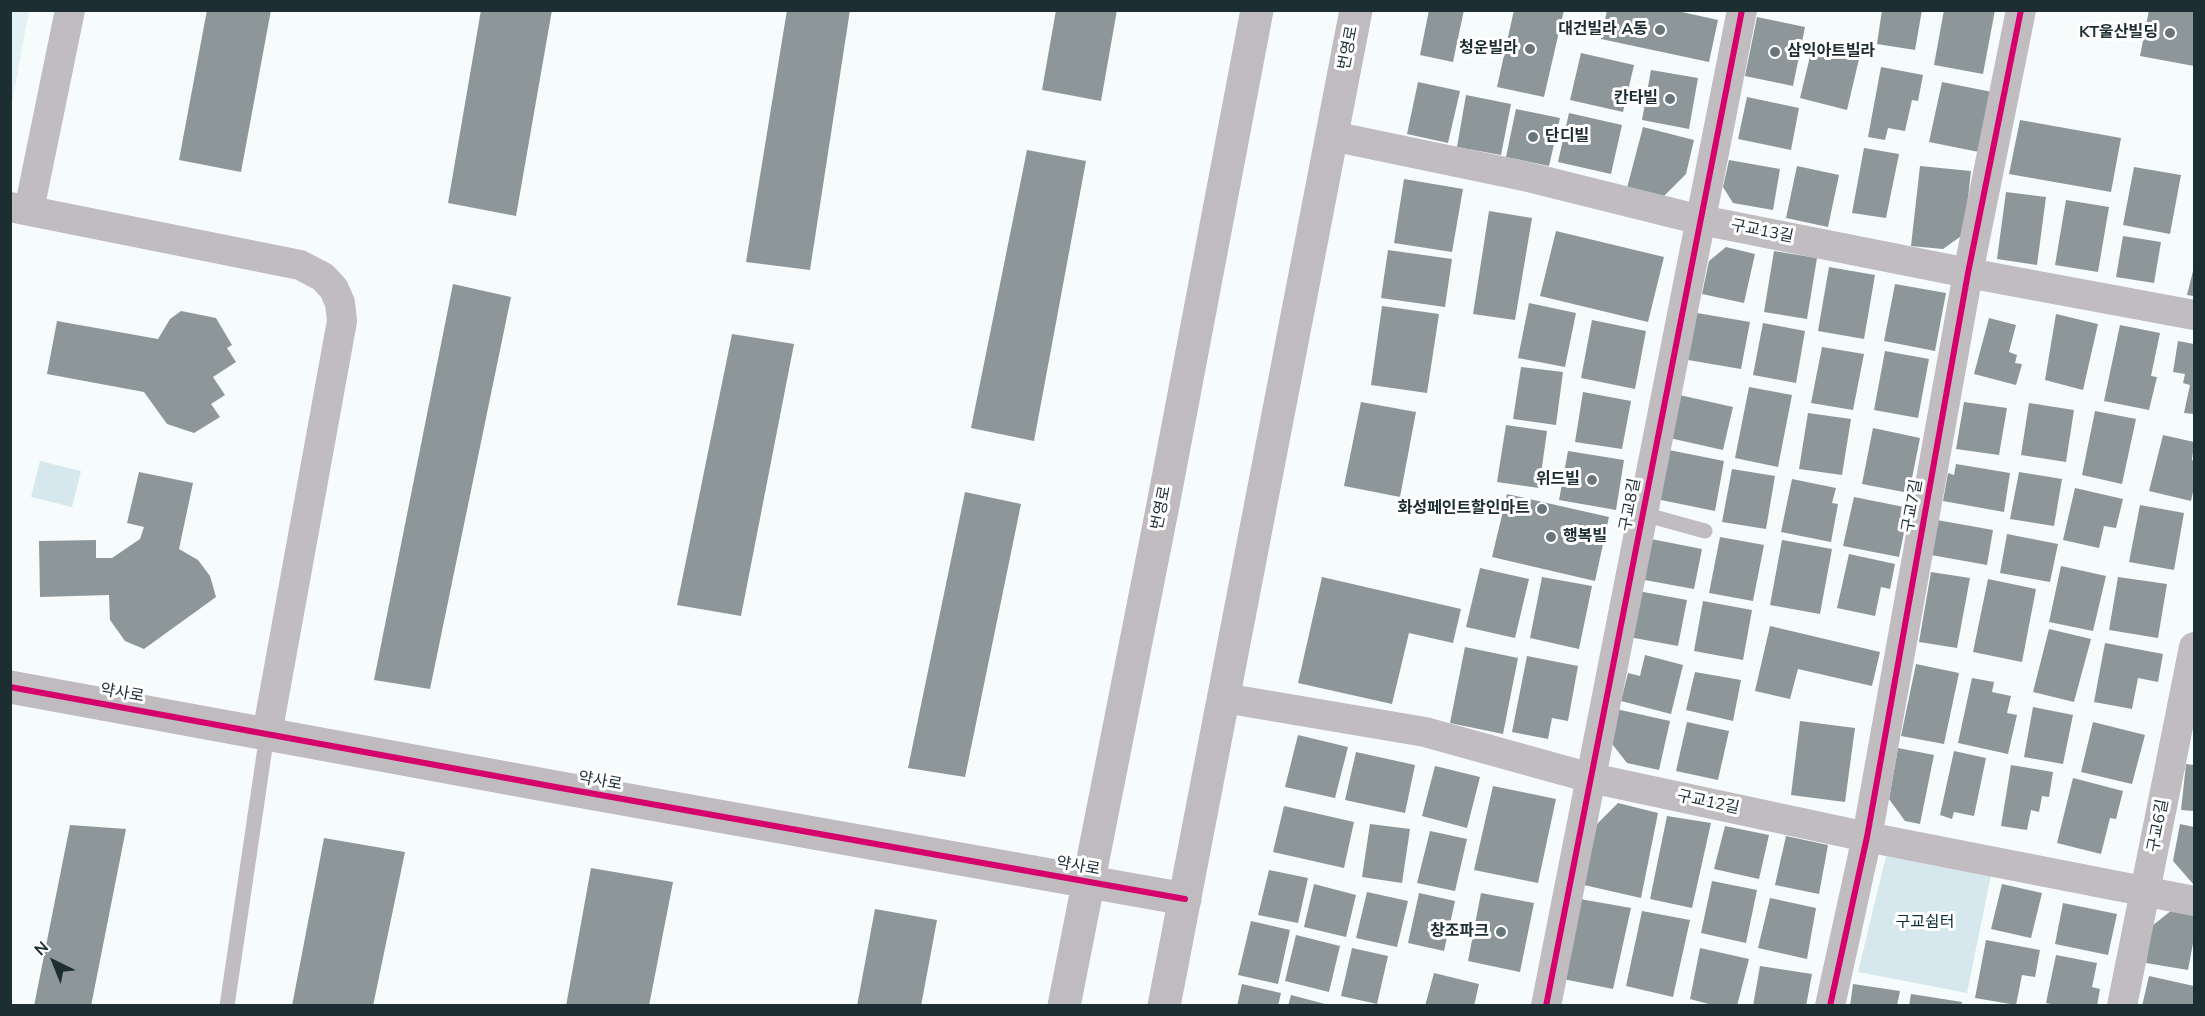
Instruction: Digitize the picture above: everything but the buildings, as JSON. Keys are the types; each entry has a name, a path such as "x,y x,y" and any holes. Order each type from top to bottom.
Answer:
{"main road":[{"name":"번영로","path":"1064,1005 1163,505 1257,10"},
{"name":"번영로","path":"1164,1005 1356,10"},
{"name":"약사로","path":"10,687 1185,899"}],"street":[{"path":"70,10 20,209 300,265 323,276 334,289 340,303 342,321 267,734"},
{"name":"구교8길","path":"1546,1005 1742,10"},
{"name":"구교7길","path":"1830,1005 1868,837 1968,273 2021,10"},
{"name":"구교13길","path":"1332,136 1524,176 1701,220 2194,315"},
{"name":"구교6길","path":"2122,1005 2194,647"},
{"name":"구교12길","path":"1224,698 1425,732 1591,778 1868,837 2194,901"}],"lane":[{"path":"1643,514 1704,531"},
{"path":"227,1005 267,734"}],"shaded area":[{"path":"10,11 29,11 11,108"}],"green space":[{"path":"40,461 81,471 72,507 31,497"},
{"name":"구교쉼터","path":"1886,856 1991,875 1967,993 1858,972"}],"cycle path":[{"path":"1546,1006 1742,10"},
{"path":"1830,1006 1867,837 1968,273 2021,10"},
{"path":"10,687 1185,899"}],"place":[{"name":"대건빌라 A동","path":"1660,30"},
{"name":"KT울산빌딩","path":"2170,33"},
{"name":"청운빌라","path":"1530,49"},
{"name":"삼익아트빌라","path":"1775,52"},
{"name":"칸타빌","path":"1670,99"},
{"name":"단디빌","path":"1533,137"},
{"name":"위드빌","path":"1592,480"},
{"name":"화성페인트할인마트","path":"1542,509"},
{"name":"행복빌","path":"1551,537"},
{"name":"창조파크","path":"1501,932"}]}
